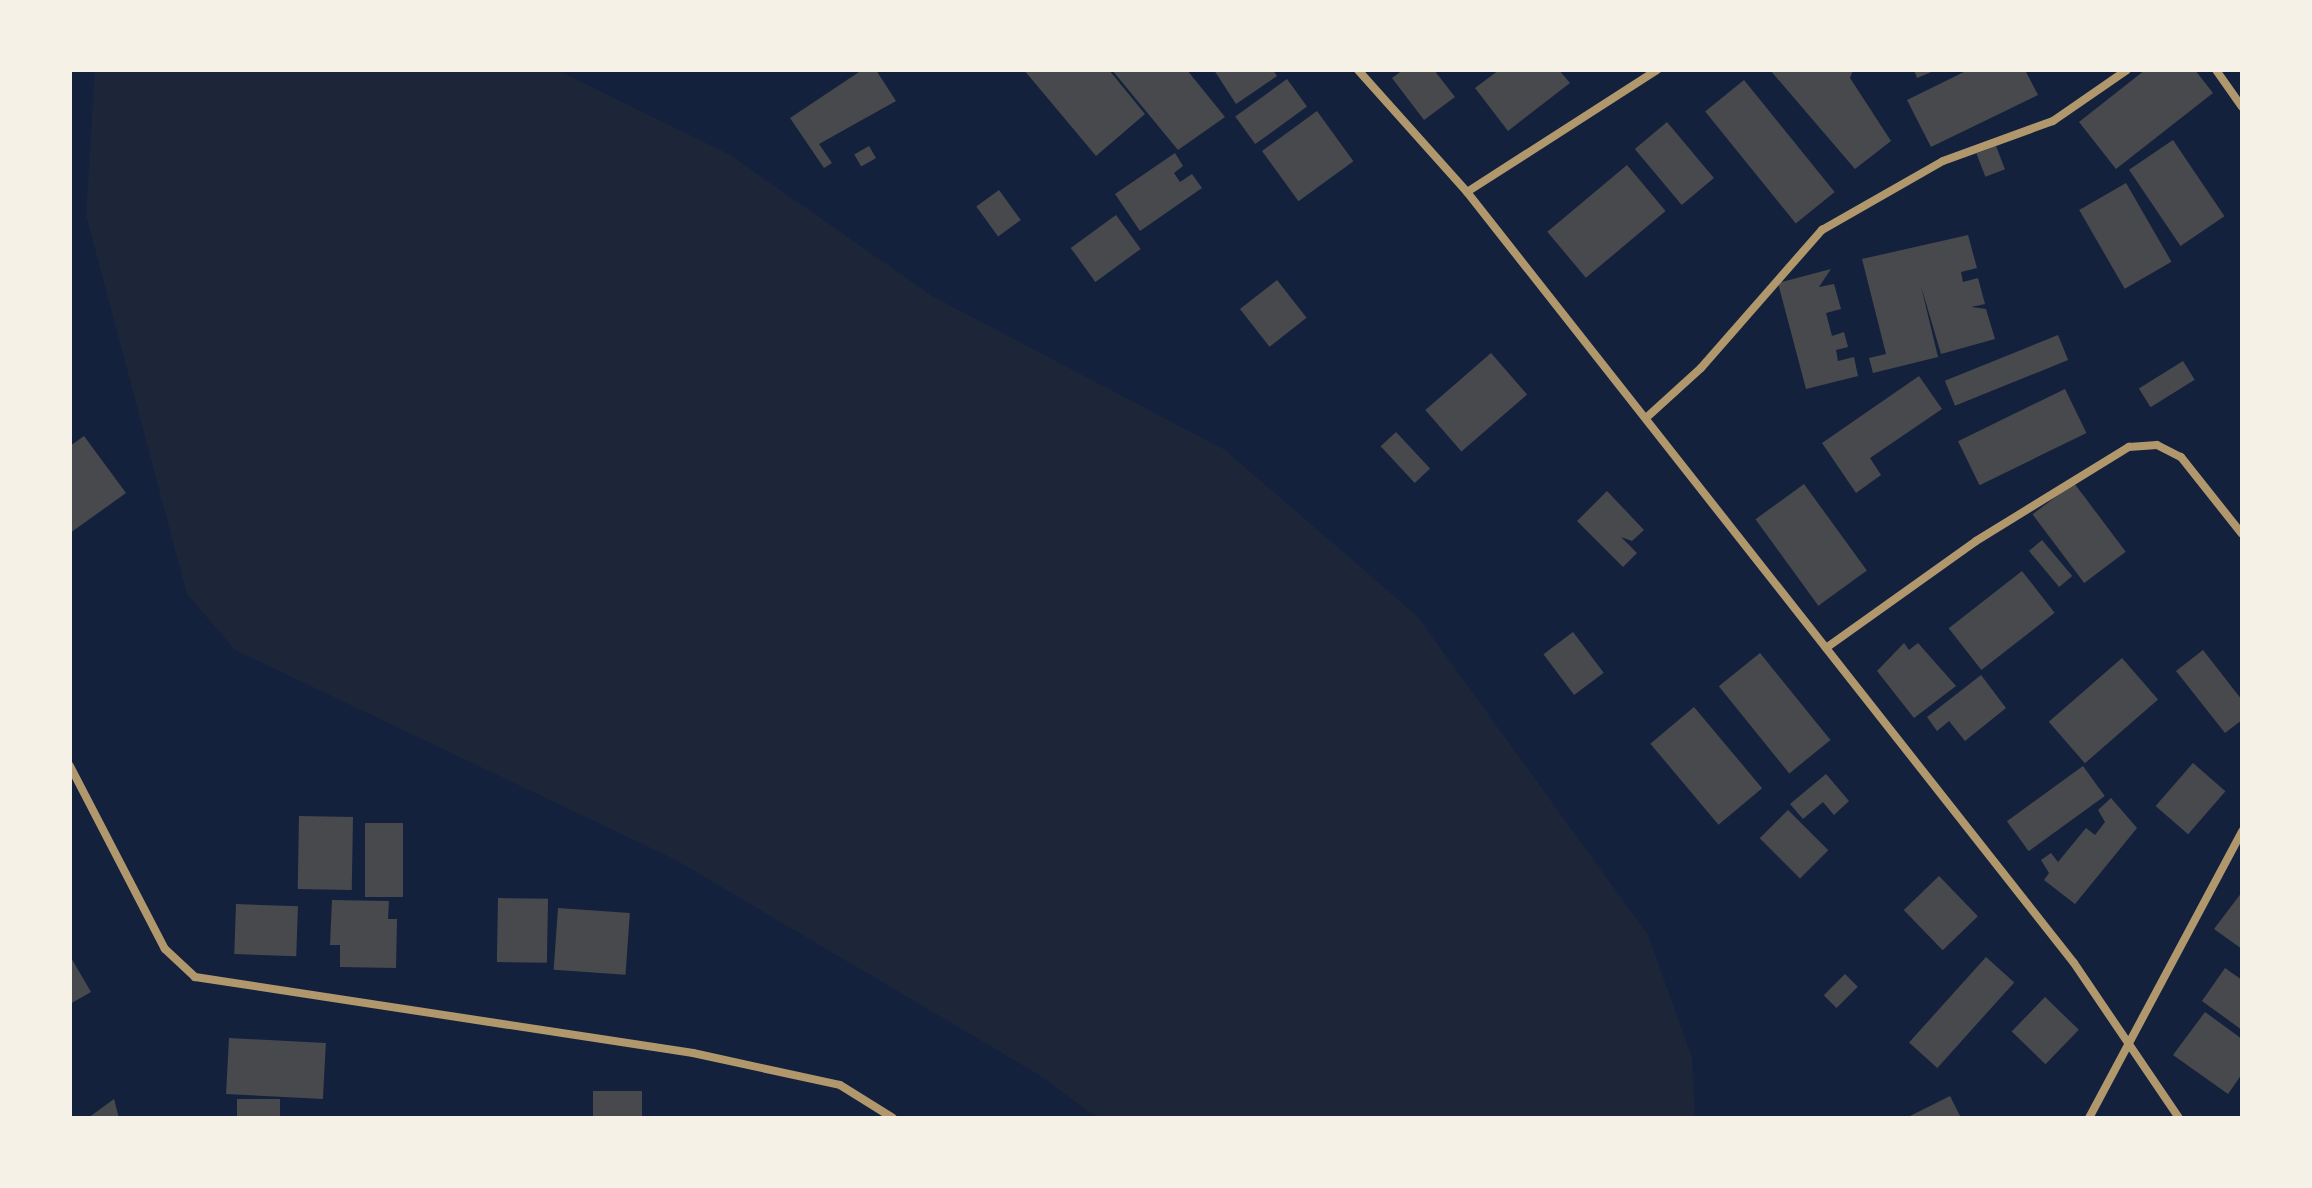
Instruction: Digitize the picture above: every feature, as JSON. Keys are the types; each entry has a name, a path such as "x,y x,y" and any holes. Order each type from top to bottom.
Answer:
{"street":[{"path":"1358,70 1467,192 2074,963 2179,1118"},
{"path":"1467,192 1657,70"},
{"path":"1646,418 1701,368 1822,230 1943,161 2053,121 2127,70"},
{"path":"2216,70 2242,107"},
{"path":"1826,648 1976,541 2129,447 2157,445 2181,457 2242,534"},
{"path":"70,766 165,949 195,977 707,1056 840,1085 893,1118"},
{"path":"2089,1118 2242,831"}],"shaded area":[{"path":"95,70 557,70 730,155 932,296 1225,450 1417,616 1648,935 1692,1058 1695,1118 1098,1118 1036,1073 676,860 235,650 187,594 86,215"}],"building":[{"path":"862,70 876,70 896,101 819,144 832,163 824,168 790,118"},
{"path":"1024,70 1109,70 1145,114 1096,156"},
{"path":"1112,70 1187,70 1225,117 1178,150"},
{"path":"1214,70 1273,70 1277,76 1236,104"},
{"path":"1403,70 1434,70 1455,97 1424,120 1392,78"},
{"path":"1499,70 1559,70 1570,83 1508,131 1475,88"},
{"path":"1770,70 1853,70 1850,78 1891,141 1855,169"},
{"path":"1914,70 1936,70 1917,78"},
{"path":"1968,70 2025,70 2038,95 1931,147 1907,100"},
{"path":"2145,70 2195,70 2213,93 2116,169 2079,122"},
{"path":"1287,79 1307,107 1255,144 1235,117"},
{"path":"1744,80 1835,192 1796,223 1705,111"},
{"path":"1317,111 1353,161 1298,201 1262,151"},
{"path":"1667,122 1714,178 1682,205 1635,149"},
{"path":"2173,140 2224,216 2181,246 2129,170"},
{"path":"869,146 876,158 861,167 854,154"},
{"path":"1996,146 2005,169 1985,177 1976,154"},
{"path":"1175,153 1183,166 1174,173 1180,182 1192,174 1202,188 1140,231 1115,194"},
{"path":"1627,165 1666,211 1586,278 1547,232"},
{"path":"2126,183 2172,262 2125,289 2079,210"},
{"path":"999,190 1021,220 998,236 976,206"},
{"path":"1116,215 1141,249 1095,282 1071,248"},
{"path":"1968,235 1977,268 1961,272 1963,282 1978,278 1985,304 1971,307 1986,309 1995,339 1941,354 1921,286 1938,357 1873,373 1869,358 1886,354 1862,259"},
{"path":"1831,269 1819,287 1834,284 1841,309 1826,313 1832,336 1844,332 1848,347 1836,350 1838,361 1854,357 1858,376 1806,389 1778,283"},
{"path":"1277,280 1307,318 1270,347 1240,309"},
{"path":"2058,335 2068,360 1955,406 1945,381"},
{"path":"1491,353 1527,395 1461,452 1425,410"},
{"path":"2183,361 2195,380 2151,407 2139,389"},
{"path":"1919,376 1942,409 1870,458 1881,475 1856,493 1822,443"},
{"path":"2065,389 2086,433 1980,485 1958,441"},
{"path":"1396,432 1430,469 1415,483 1381,446"},
{"path":"84,436 126,493 70,533 70,446"},
{"path":"2074,483 2126,552 2084,583 2032,514"},
{"path":"1804,484 1867,571 1818,606 1755,519"},
{"path":"1607,491 1644,530 1632,541 1621,537 1637,553 1623,567 1577,521"},
{"path":"2042,540 2072,576 2059,587 2029,551"},
{"path":"2022,571 2055,613 1981,670 1949,628"},
{"path":"1573,632 1604,673 1574,695 1543,654"},
{"path":"1904,643 1909,650 1918,643 1956,686 1914,718 1877,671"},
{"path":"2203,650 2242,700 2242,720 2225,733 2176,671"},
{"path":"1760,653 1830,740 1789,773 1719,686"},
{"path":"2122,658 2158,700 2085,763 2049,722"},
{"path":"1981,675 2006,708 1965,741 1949,721 1937,731 1927,717"},
{"path":"1694,707 1762,788 1718,825 1650,744"},
{"path":"2193,763 2225,791 2188,834 2156,806"},
{"path":"2083,766 2105,796 2029,851 2007,821"},
{"path":"1826,774 1849,801 1834,815 1823,802 1803,819 1790,804"},
{"path":"2111,798 2137,828 2075,904 2044,880 2049,873 2041,860 2051,853 2058,862 2086,828 2095,835 2105,822 2098,810"},
{"path":"1788,810 1828,850 1800,879 1760,838"},
{"path":"299,816 353,817 352,890 298,889"},
{"path":"365,823 403,823 403,897 365,897"},
{"path":"1939,876 1978,916 1943,950 1904,910"},
{"path":"2242,892 2242,949 2214,929"},
{"path":"498,898 548,899 547,963 497,962"},
{"path":"332,900 389,901 388,919 397,919 396,968 340,967 340,945 330,945"},
{"path":"236,904 298,906 296,956 234,954"},
{"path":"558,908 630,913 625,975 554,970"},
{"path":"70,956 91,992 70,1004"},
{"path":"1986,957 2014,982 1937,1068 1909,1042"},
{"path":"2225,968 2242,980 2242,1030 2202,1001"},
{"path":"1845,974 1858,987 1837,1008 1824,995"},
{"path":"2045,997 2079,1030 2045,1064 2012,1032"},
{"path":"2205,1012 2242,1039 2242,1074 2228,1094 2173,1055"},
{"path":"229,1038 326,1043 323,1099 226,1094"},
{"path":"593,1091 642,1091 642,1118 593,1118"},
{"path":"1950,1096 1961,1118 1906,1118"},
{"path":"114,1099 119,1118 88,1118"},
{"path":"237,1099 280,1099 280,1118 237,1118"}]}
